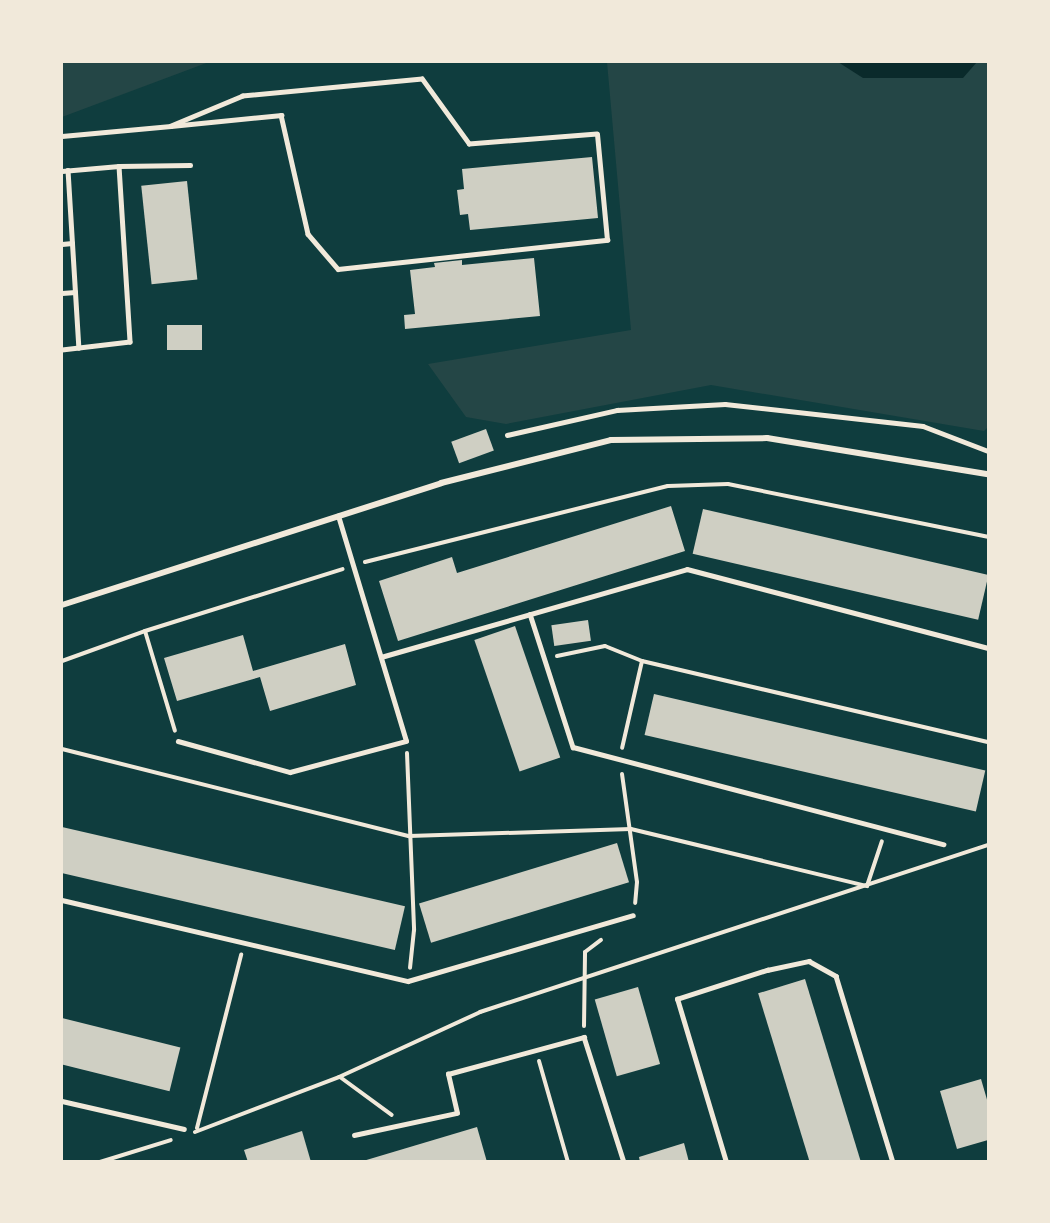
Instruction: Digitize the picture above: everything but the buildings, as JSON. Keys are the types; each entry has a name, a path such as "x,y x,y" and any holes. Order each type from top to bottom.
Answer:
{"street":[{"path":"62,605 441,483 611,440 767,438 988,474"}],"lane":[{"path":"62,136 171,126 281,115 308,234 338,269 607,240 597,134 469,144 422,79 243,96 171,126"},
{"path":"79,348 65,171 119,166 190,165"},
{"path":"62,350 130,342 119,166"},
{"path":"62,244 72,243"},
{"path":"62,293 75,292"},
{"path":"507,435 617,410 725,404 923,426 988,451"},
{"path":"178,741 290,772 406,741 338,516"},
{"path":"381,657 687,569 988,648"},
{"path":"530,614 573,747 943,843"},
{"path":"62,900 408,981 633,915"},
{"path":"726,1161 677,999 767,970 808,961 836,976 893,1161"},
{"path":"354,1135 458,1113 448,1074 584,1037 624,1161"},
{"path":"62,1101 184,1129"}],"path":[{"path":"62,661 353,565 668,486 728,484 988,537"},
{"path":"145,632 178,741"},
{"path":"544,659 605,646 642,661 988,742"},
{"path":"633,915 638,882 620,759 642,661"},
{"path":"406,741 414,930 408,981"},
{"path":"62,749 409,836 631,829 867,886"},
{"path":"867,886 886,829"},
{"path":"185,1135 339,1077 480,1012 988,845"},
{"path":"584,1037 585,952 604,937"},
{"path":"196,1132 244,943"},
{"path":"535,1050 568,1161"},
{"path":"339,1077 405,1124"},
{"path":"100,1161 175,1139"}],"shaded area":[{"path":"62,62 209,62 62,117"},
{"path":"607,62 988,62 988,427 984,431 711,385 506,424 466,417 428,364 631,330"},
{"path":"838,62 977,62 963,78 863,78"}]}
